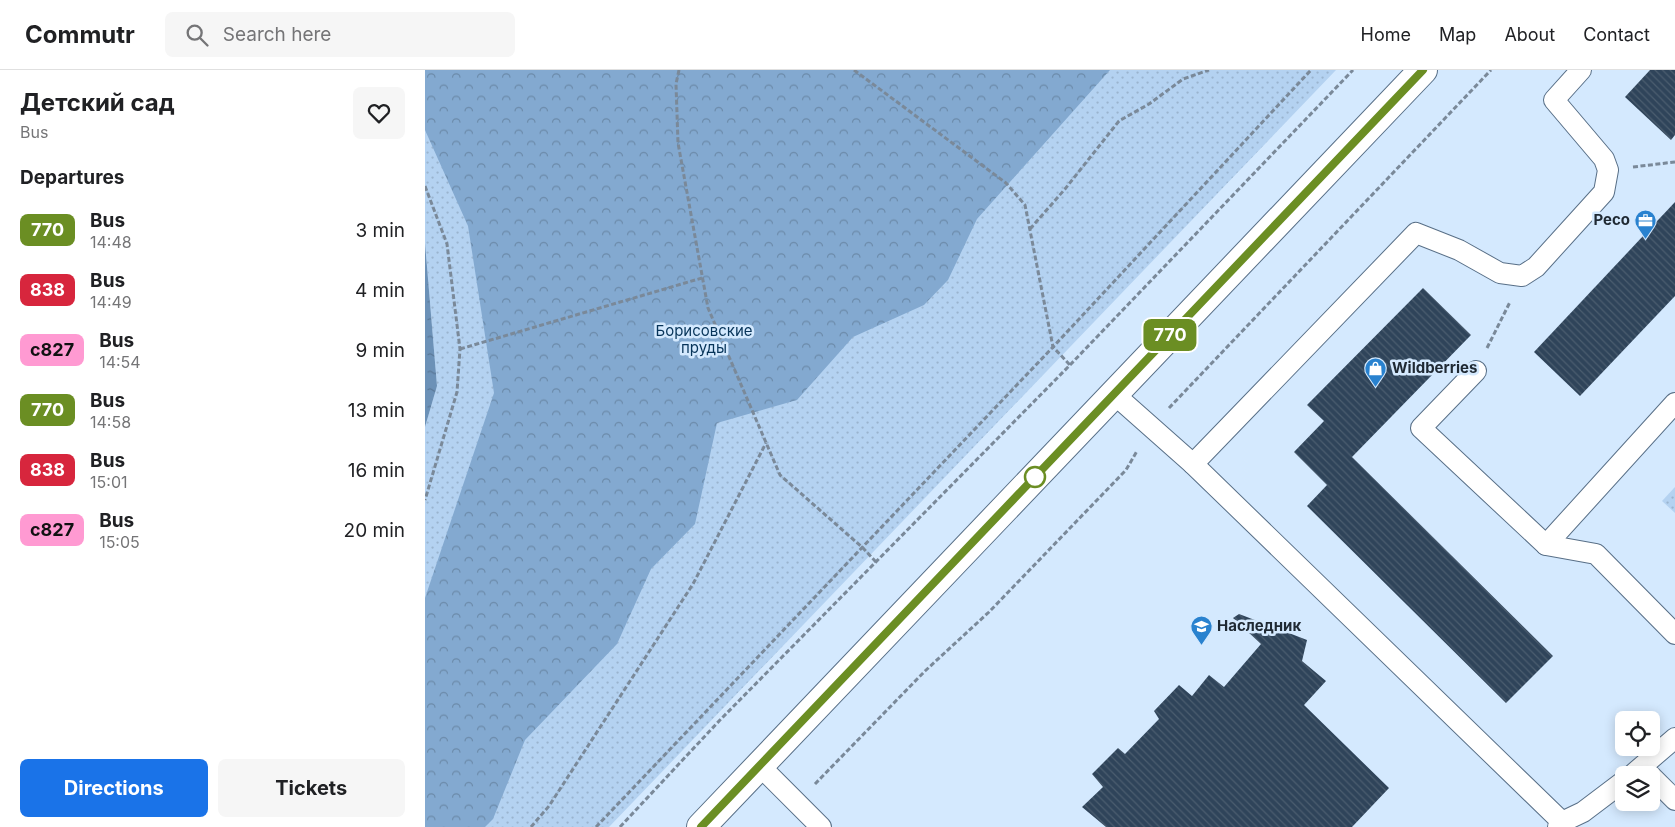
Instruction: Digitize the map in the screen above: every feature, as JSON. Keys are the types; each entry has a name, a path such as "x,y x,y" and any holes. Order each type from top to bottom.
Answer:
{"main road":[{"path":"701,827 1423,70"}],"lane":[{"path":"1193,464 1417,233 1459,250 1500,273 1522,276 1536,267 1604,192 1607,170 1604,159 1554,100 1581,70"},
{"path":"1476,371 1421,428 1546,544 1595,554 1675,634"},
{"path":"1114,394 1193,464 1560,824 1583,812 1615,789"},
{"path":"1546,544 1675,403"},
{"path":"1650,766 1675,738"},
{"path":"759,765 821,827"},
{"path":"1660,787 1675,800"}],"path":[{"path":"679,70 676,84 678,143 707,308 780,475 863,548 876,562"},
{"path":"854,70 1006,183 1025,204 1053,347 1070,365"},
{"path":"1030,230 1119,120 1149,104 1183,79 1209,70"},
{"path":"596,827 1053,347 1311,70"},
{"path":"620,827 727,713 1070,365 1353,70"},
{"path":"1607,170 1675,162"},
{"path":"425,186 447,244 460,349 457,392 425,500"},
{"path":"1476,371 1522,276"},
{"path":"460,349 702,278"},
{"path":"531,827 549,806 693,584 766,442"}],"green space":[{"name":"Борисовские пруды","path":"425,70 1336,70 609,827 425,827 425,427 437,386 425,243"},
{"path":"425,70 1110,70 977,219 948,280 924,305 853,337 797,400 717,423 695,524 651,569 617,644 525,740 493,819 485,827 425,827 425,598 494,393 468,226 425,130"},
{"path":"1675,487 1675,513 1662,501"}],"water":[{"path":"425,243 437,386 425,427"}],"building":[{"path":"1650,70 1675,70 1675,135 1671,140 1625,97"},
{"path":"1675,202 1675,296 1580,396 1534,352"},
{"path":"1423,288 1471,335 1352,457 1553,656 1506,703 1307,506 1327,485 1294,452 1324,421 1307,405"},
{"path":"1239,614 1307,640 1302,661 1326,681 1304,705 1389,788 1352,827 1106,827 1082,807 1103,787 1092,774 1118,748 1125,754 1159,719 1154,711 1179,685 1192,696 1209,675 1224,687 1261,644 1233,618"}],"bus line":[{"name":"770","path":"701,827 1423,70"}],"place":[{"name":"Ресо","path":"1646,239"},
{"name":"Wildberries","path":"1376,387"},
{"name":"Наследник","path":"1201,645"}]}
